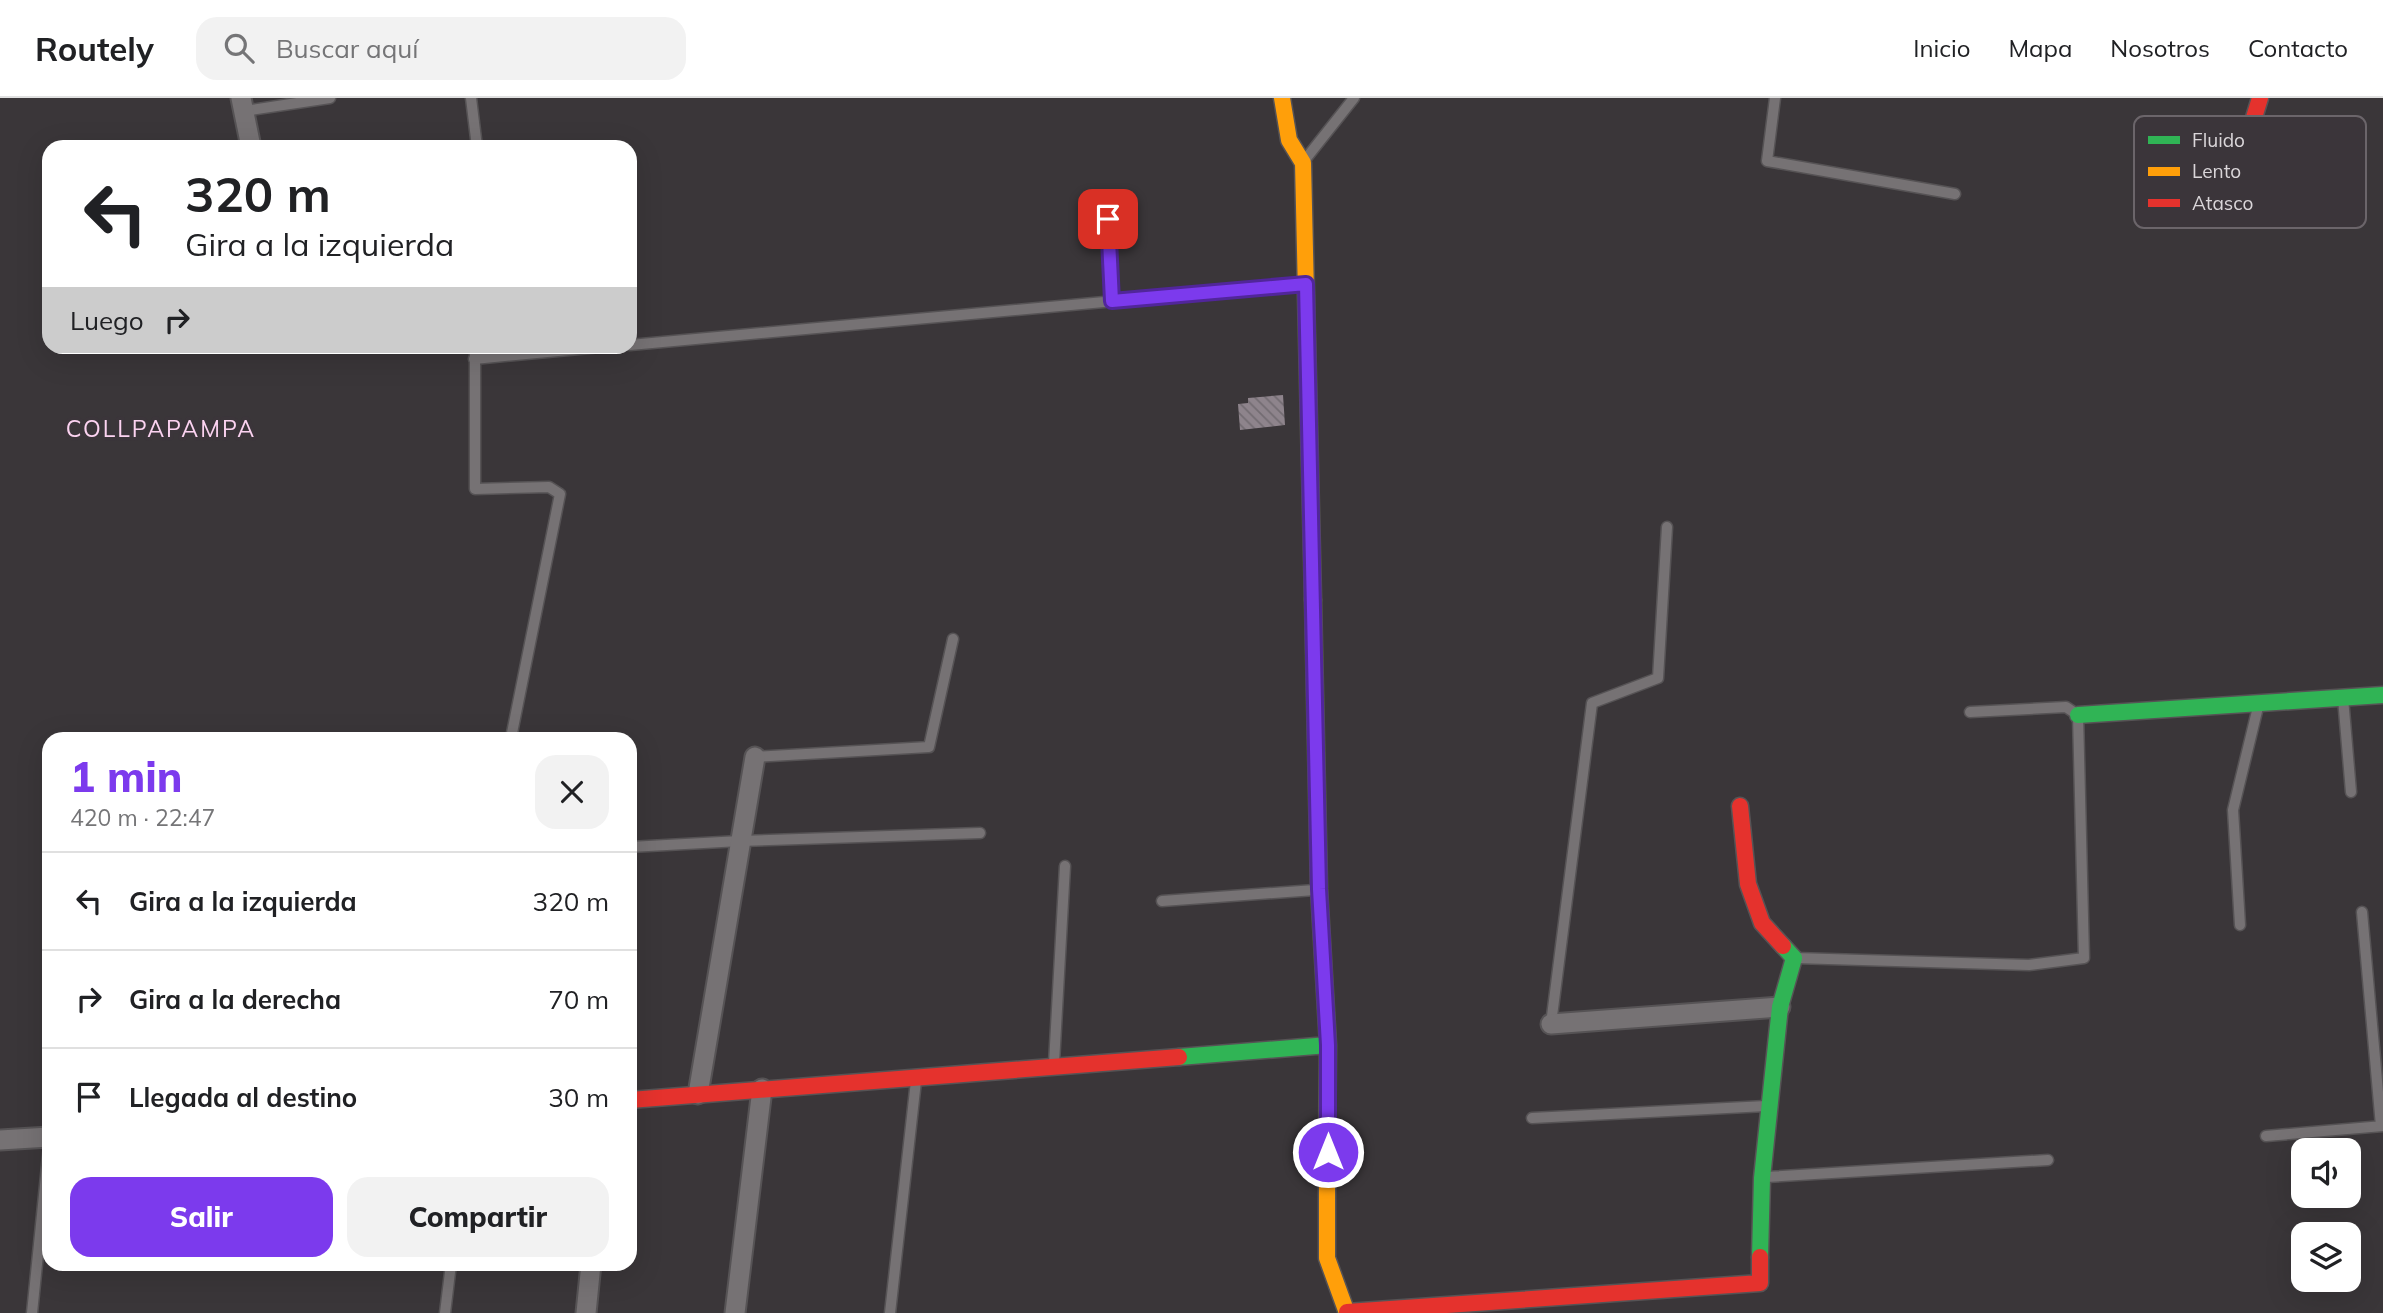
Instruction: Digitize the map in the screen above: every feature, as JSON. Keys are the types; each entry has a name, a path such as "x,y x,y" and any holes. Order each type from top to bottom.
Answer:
{"street":[{"path":"1282,98 1289,140 1303,163 1319,889 1328,1045 1327,1258 1347,1312 1760,1283 1762,1178 1780,1007 1794,958 1762,923 1748,884 1740,806"},
{"path":"2255,116 2260,98"},
{"path":"242,105 250,140"},
{"path":"2078,715 2383,695"},
{"path":"698,1094 755,757"},
{"path":"1551,1024 1780,1007"},
{"path":"637,1099 1328,1045"},
{"path":"735,1313 762,1089"},
{"path":"0,1140 42,1137"},
{"path":"586,1313 590,1271"}],"lane":[{"path":"242,105 330,98"},
{"path":"471,98 476,140"},
{"path":"1303,163 1354,98"},
{"path":"1775,98 1767,161 1955,194"},
{"path":"1110,207 1108,219 1112,301"},
{"path":"637,344 1306,284"},
{"path":"474,354 475,489 550,487 560,494 512,732"},
{"path":"474,359 527,354"},
{"path":"1551,1024 1592,703 1658,678 1667,527"},
{"path":"755,757 929,747 953,639"},
{"path":"2343,698 2351,792"},
{"path":"2240,925 2233,810 2259,703"},
{"path":"1794,958 2029,965 2084,958 2078,715 2066,707 1970,712"},
{"path":"637,847 980,833"},
{"path":"1054,1067 1065,866"},
{"path":"1162,901 1319,889"},
{"path":"2266,1136 2382,1126 2362,912"},
{"path":"890,1313 917,1077"},
{"path":"1532,1118 1770,1106"},
{"path":"1762,1178 2048,1160"},
{"path":"32,1313 42,1215"},
{"path":"445,1313 450,1271"}],"building":[{"path":"1283,395 1285,425 1240,430 1238,404 1248,403 1248,398"}],"traffic: fast":[{"path":"1313,600 1319,889 1328,1045 1327,1156"},
{"path":"2078,715 2383,695"},
{"path":"1760,1257 1762,1178 1780,1007 1794,958 1783,946"},
{"path":"1179,1057 1328,1045"}],"traffic: slow":[{"path":"1282,98 1289,140 1303,163 1313,600"},
{"path":"1327,1156 1327,1258 1347,1313"}],"traffic: jam":[{"path":"2255,116 2260,98"},
{"path":"1740,806 1748,884 1762,923 1783,946"},
{"path":"637,1099 1179,1057"},
{"path":"1347,1312 1760,1283 1760,1257"}],"district":[{"name":"COLLPAPAMPA","path":"161,429"}],"route":[{"path":"1108,219 1112,301 1306,284 1319,889 1328,1045 1328,1152"}]}
